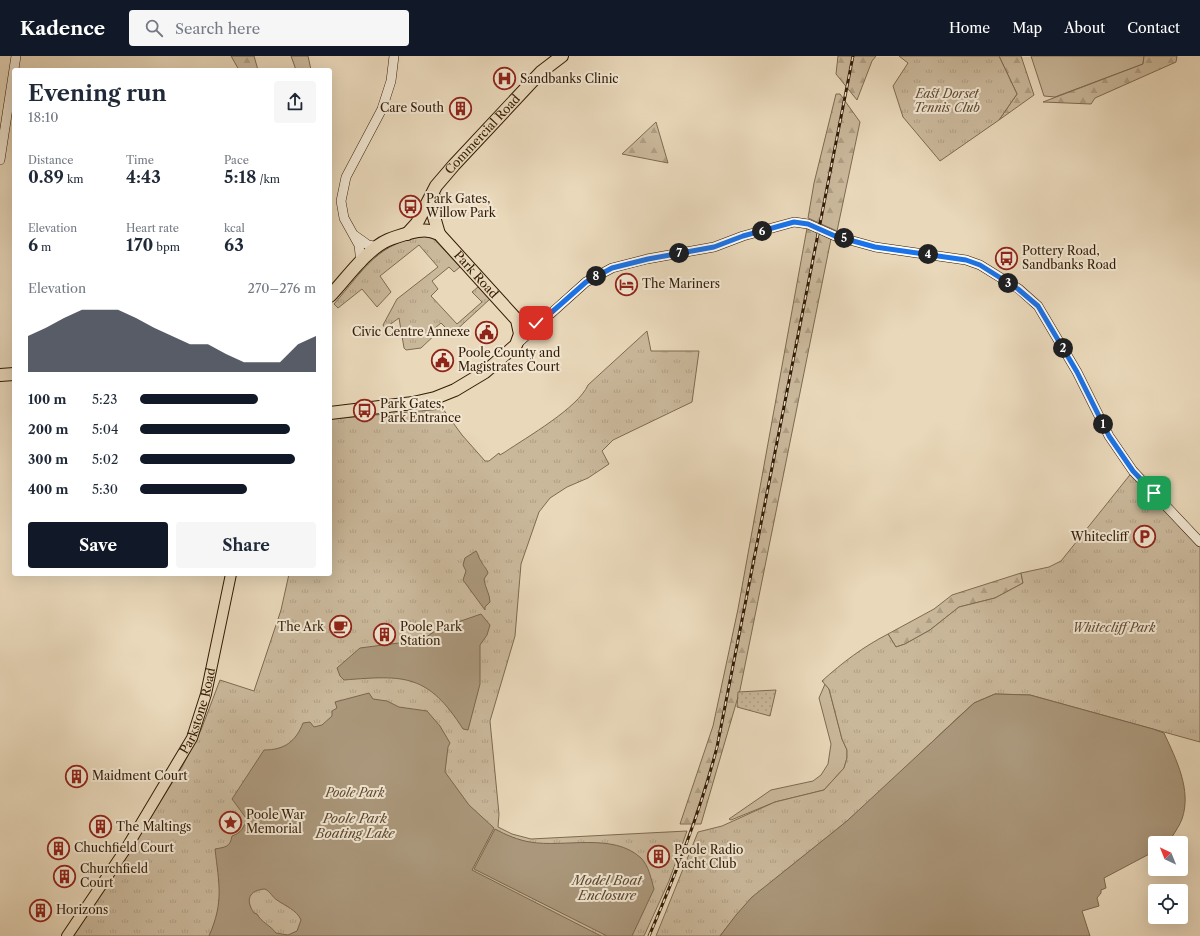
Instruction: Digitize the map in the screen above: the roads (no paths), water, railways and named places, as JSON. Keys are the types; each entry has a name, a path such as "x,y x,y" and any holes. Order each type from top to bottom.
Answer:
{"highway":[{"name":"Commercial Road","path":"407,234 417,223 436,186 541,72 562,56"},
{"name":"Commercial Road","path":"439,234 432,210 440,182"},
{"path":"332,294 361,263 387,240 423,230 431,230 439,234"},
{"name":"Park Road","path":"439,234 517,320"},
{"path":"332,413 413,403 435,398 456,390 485,372 516,345 520,334 517,320"},
{"path":"0,375 12,374"}],"main road":[{"path":"14,68 16,56"},
{"path":"361,263 358,245 344,218 341,201 346,177 382,109 391,81 394,56"},
{"path":"0,160 12,82"},
{"path":"516,345 586,282 612,268 648,259 714,247 743,236 794,222 808,224 835,236 875,247 966,260 980,265 1018,289 1038,306 1077,372 1113,442 1133,471 1200,542"},
{"path":"353,234 368,245 378,247"},
{"path":"517,320 527,325 544,319"},
{"name":"Parkstone Road","path":"67,936 127,847 192,738 206,694 231,576"}],"water":[{"path":"476,551 488,573 484,579 490,602 485,607 485,610 463,580 466,571 463,565 465,558"},
{"path":"481,614 490,625 487,635 480,645 480,684 468,730 463,729 438,697 426,688 413,682 383,678 344,680 340,676 337,668 360,648 422,640 438,629"},
{"name":"Poole Park Boating Lake","path":"369,693 373,699 387,701 399,707 427,711 440,726 450,743 448,747 445,772 469,805 494,828 472,870 601,936 209,936 214,924 219,903 219,883 215,849 225,847 229,844 232,836 244,827 246,818 232,799 264,750 271,750 289,743 297,735 303,723 310,722 314,727 322,725 332,716 332,711 337,708 335,702","holes":["267,890 275,899 294,911 299,917 301,920 297,931 288,935 276,933 257,914 254,913 249,900 250,896 255,891"]},
{"path":"995,694 1030,695 1164,733 1178,764 1184,786 1185,808 1182,819 1172,836 1148,836 1148,855 1104,878 1106,888 1101,890 1101,893 1097,898 1099,906 1082,911 1090,936 720,936 752,897 847,821 974,703"},
{"name":"Model Boat Enclosure","path":"495,829 512,837 530,842 588,842 617,845 630,850 641,858 648,869 654,889 632,936 607,936 474,869"}],"railway":[{"path":"649,936 687,843 703,796 717,747 853,56"}],"place":[{"name":"Sandbanks Clinic","path":"504,79"},
{"name":"Care South","path":"460,108"},
{"name":"Park Gates, Willow Park","path":"411,206"},
{"name":"Pottery Road, Sandbanks Road","path":"1006,258"},
{"name":"The Mariners","path":"626,284"},
{"name":"Civic Centre Annexe","path":"486,332"},
{"name":"Poole County and Magistrates Court","path":"443,360"},
{"name":"Park Gates, Park Entrance","path":"365,411"},
{"name":"Whitecliff","path":"1144,537"},
{"name":"The Ark","path":"340,627"},
{"name":"Poole Park Station","path":"385,634"},
{"name":"Maidment Court","path":"76,776"},
{"name":"Poole War Memorial","path":"230,822"},
{"name":"The Maltings","path":"100,827"},
{"name":"Chuchfield Court","path":"58,848"},
{"name":"Poole Radio Yacht Club","path":"658,857"},
{"name":"Churchfield Court","path":"65,876"},
{"name":"Horizons","path":"40,910"}],"park label":[{"name":"East Dorset Tennis Club","path":"947,101"},
{"name":"Whitecliff Park","path":"1114,628"},
{"name":"Poole Park","path":"355,793"}]}
